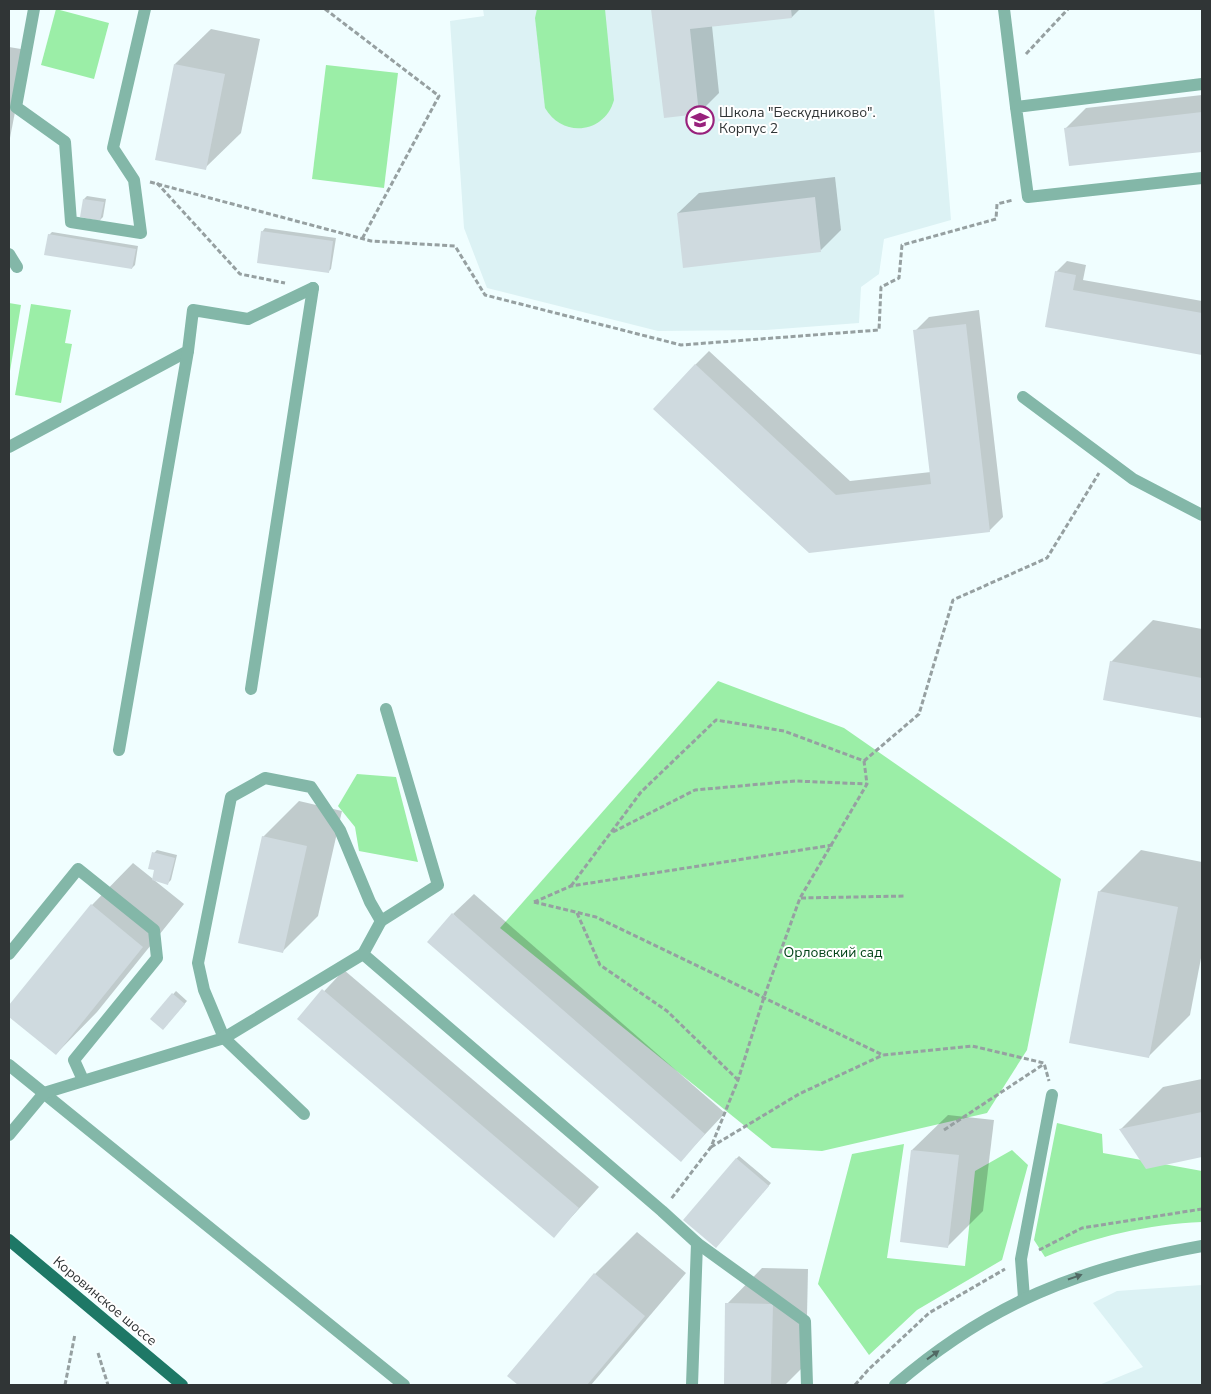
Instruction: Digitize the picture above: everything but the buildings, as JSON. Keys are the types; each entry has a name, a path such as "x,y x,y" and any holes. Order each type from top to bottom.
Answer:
{"main road":[{"name":"Коровинское шоссе","path":"9,1240 182,1385"}],"street":[{"path":"34,9 16,107 65,142 71,222 142,233 134,180 114,148 145,9"},
{"path":"1004,9 1028,197 1202,178"},
{"path":"1016,106 1202,84"},
{"path":"9,254 17,267"},
{"path":"119,750 188,351 193,310 248,319 313,288"},
{"path":"251,689 313,288"},
{"path":"9,447 188,351"},
{"path":"1023,397 1133,479 1202,515"},
{"path":"9,1135 44,1093 224,1038 363,954 381,921 438,885 386,709"},
{"path":"304,1114 224,1038 204,990 198,963 231,797 265,778 311,787 340,830 370,902 381,921"},
{"path":"9,954 78,868 154,930 157,958 74,1060 83,1080"},
{"path":"363,954 662,1211 696,1243 805,1322 806,1385"},
{"path":"9,1065 404,1385"},
{"path":"1024,1298 1021,1260 1052,1095"},
{"path":"692,1385 696,1243"},
{"path":"895,1385 957,1338 1024,1298 1112,1265 1202,1246"}],"path":[{"path":"324,9 439,96 362,239"},
{"path":"1011,69 1068,9"},
{"path":"134,180 157,183 371,241 456,246 485,295 681,345 878,330 881,287 899,278 902,245 996,219 996,204 1028,197"},
{"path":"157,183 240,274 313,288"},
{"path":"864,761 919,714 953,600 1047,558 1107,460"},
{"path":"572,886 641,792 716,720 784,731 864,761"},
{"path":"662,1211 710,1147 738,1080 764,998 800,898 833,845 867,784 864,761"},
{"path":"611,834 695,790 795,781 867,784"},
{"path":"833,845 572,886 534,902 596,916 883,1055"},
{"path":"800,898 906,896"},
{"path":"577,912 600,965 667,1011 738,1080"},
{"path":"710,1147 799,1094 883,1055 972,1046 1044,1063"},
{"path":"1044,1063 1052,1095"},
{"path":"944,1130 1044,1063"},
{"path":"66,1385 75,1334"},
{"path":"98,1353 108,1385"}],"shaded area":[{"name":"Школа \"Бескудниково\". Корпус 2","path":"483,9 934,9 951,220 884,239 879,274 861,287 859,323 766,330 658,331 487,288 464,228 450,21 484,16"},
{"path":"1202,1285 1202,1385 1099,1385 1143,1367 1093,1303 1117,1291"}],"green space":[{"path":"56,9 109,23 94,79 41,65"},
{"path":"537,9 605,9 614,100 602,120 593,125 583,128 572,128 553,118 545,108 535,18"},
{"path":"326,65 398,73 384,188 312,179"},
{"path":"9,303 21,305 9,377"},
{"path":"31,304 71,310 65,343 72,344 61,403 15,395"},
{"name":"Орловский сад","path":"718,681 844,728 1061,879 1027,1050 987,1113 822,1151 772,1148 500,928"},
{"path":"357,774 396,777 418,862 359,851 355,827 338,806"},
{"path":"1057,1123 1102,1134 1103,1153 1202,1171 1202,1222 1182,1223 1122,1233 1083,1243 1045,1257 1034,1240"},
{"path":"904,1144 887,1258 965,1266 975,1171 1012,1150 1028,1165 1002,1260 917,1310 869,1355 818,1284 852,1154"}],"place":[{"name":"Школа \"Бескудниково\". Корпус 2","path":"700,120"}]}
